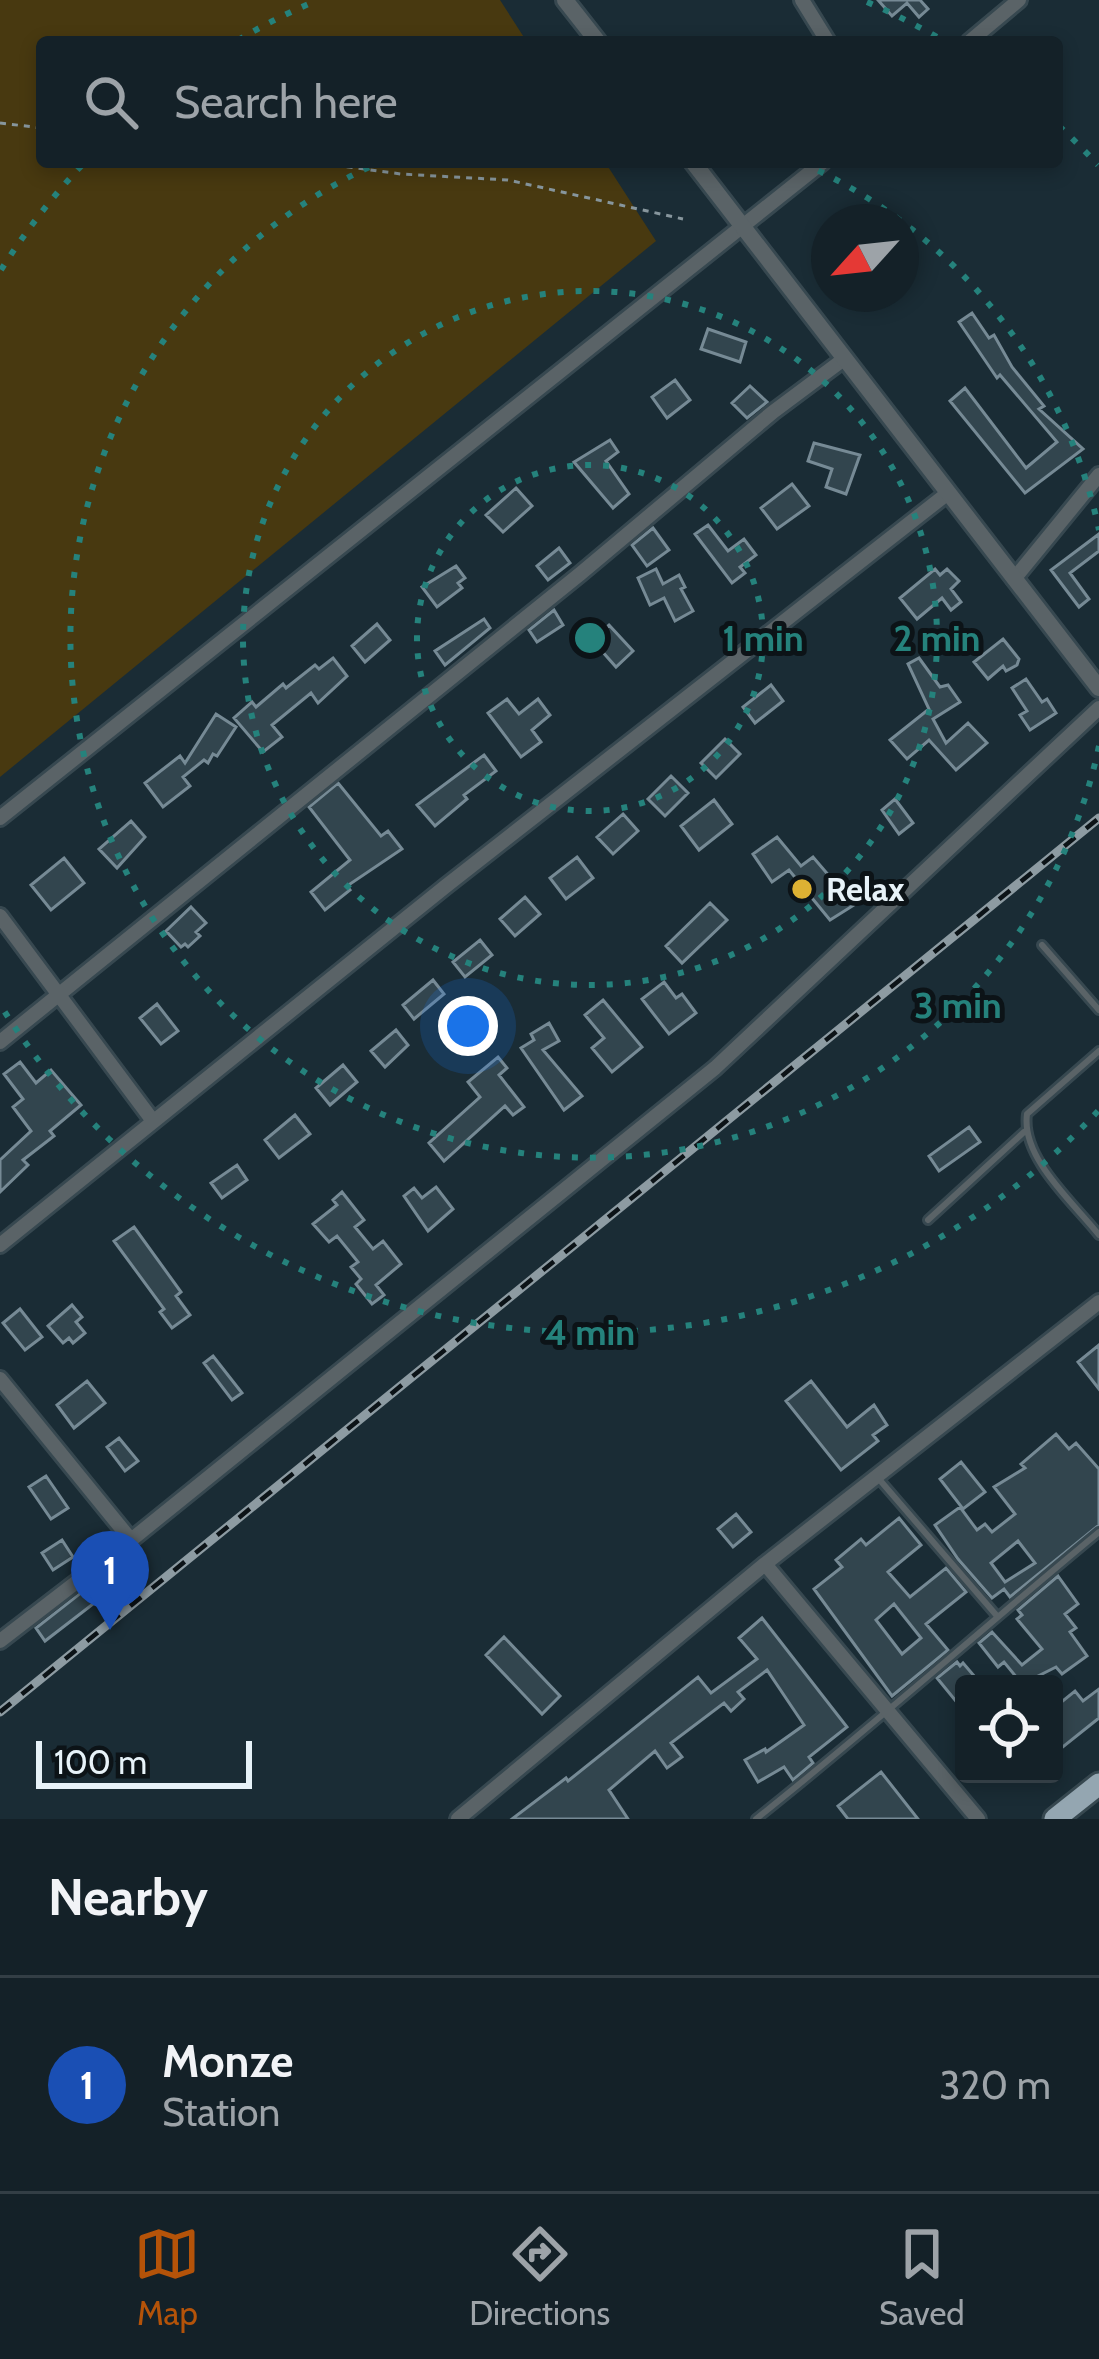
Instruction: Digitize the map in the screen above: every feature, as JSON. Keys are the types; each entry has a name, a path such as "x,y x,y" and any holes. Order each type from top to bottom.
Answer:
{"highway":[{"path":"1055,1819 1099,1784"}],"street":[{"path":"565,0 593,36"},
{"path":"802,0 824,36"},
{"path":"976,36 1019,0"},
{"path":"698,168 1099,688"},
{"path":"0,818 815,168"},
{"path":"0,1042 844,359"},
{"path":"1015,579 1099,475"},
{"path":"0,1245 446,886 948,493"},
{"path":"0,1641 715,1068 1099,708"},
{"path":"0,916 153,1121"},
{"path":"458,1819 765,1564 1099,1302"},
{"path":"0,1379 131,1540"},
{"path":"765,1564 978,1819"}],"lane":[{"path":"1042,945 1099,1010"},
{"path":"1099,1051 1027,1114 1024,1132 1039,1160 1099,1235"},
{"path":"928,1220 1024,1132"},
{"path":"877,1476 997,1616"},
{"path":"756,1819 890,1712 1099,1532"}],"path":[{"path":"0,123 36,127"},
{"path":"353,168 508,180 683,219"}],"shaded area":[{"path":"0,0 500,0 523,36 36,36 36,168 609,168 656,241 0,777"}],"building":[{"path":"878,0 920,0 928,9 919,17 907,3 892,16"},
{"path":"972,313 989,338 994,335 1012,367 1044,406 1039,409 1083,449 1025,493 950,401 965,388 1026,468 1057,442 1000,375 997,378 959,322"},
{"path":"708,329 746,342 740,362 701,349"},
{"path":"675,380 690,400 667,418 652,397"},
{"path":"750,386 767,402 747,418 732,403"},
{"path":"610,440 618,452 606,461 629,494 613,508 574,462"},
{"path":"814,443 860,455 846,494 826,487 832,469 808,461"},
{"path":"792,484 809,506 777,529 761,508"},
{"path":"516,488 532,506 503,532 486,515"},
{"path":"708,525 728,551 744,539 756,555 740,567 745,573 732,583 695,534"},
{"path":"653,528 669,550 647,566 632,545"},
{"path":"1099,534 1099,551 1070,573 1089,599 1079,607 1051,570"},
{"path":"559,548 570,563 548,580 537,566"},
{"path":"456,566 465,578 458,583 462,588 437,607 422,587"},
{"path":"656,569 663,584 679,575 693,611 675,621 664,598 650,605 638,578"},
{"path":"935,569 940,575 947,569 959,581 951,589 961,602 951,610 942,598 917,619 900,598"},
{"path":"554,610 563,625 537,642 529,630"},
{"path":"484,619 490,628 445,665 435,651"},
{"path":"377,624 390,640 365,662 352,646"},
{"path":"609,625 633,651 616,667 592,640"},
{"path":"1003,639 1019,659 1017,665 1006,671 1003,666 988,679 974,662"},
{"path":"333,658 347,676 318,703 311,693 272,725 282,737 263,752 234,718 252,702 256,707 283,684 286,688 315,665 319,669"},
{"path":"919,658 940,687 948,685 960,702 933,719 946,743 968,723 987,743 956,770 929,740 907,759 890,740 929,709 908,664"},
{"path":"1026,679 1056,713 1030,730 1020,715 1027,711 1012,688"},
{"path":"771,685 783,701 755,723 743,707"},
{"path":"507,699 519,714 538,699 550,715 532,730 541,742 521,757 488,713"},
{"path":"216,714 236,727 217,756 213,754 208,763 204,760 183,777 190,786 163,807 145,783 180,756 185,763"},
{"path":"725,739 740,754 716,778 701,763"},
{"path":"484,755 496,771 464,795 467,799 435,826 417,805"},
{"path":"671,776 688,793 665,816 648,799"},
{"path":"338,783 381,836 388,831 402,849 347,886 350,890 325,910 311,892 350,860 309,807"},
{"path":"895,799 913,823 899,834 882,810"},
{"path":"714,800 732,824 699,850 681,826"},
{"path":"623,814 638,831 613,854 597,837"},
{"path":"131,821 145,837 117,868 99,849"},
{"path":"777,837 801,866 813,857 854,905 830,920 789,870 772,882 753,854"},
{"path":"577,857 593,878 566,899 550,878"},
{"path":"64,858 84,883 51,910 31,885"},
{"path":"525,897 540,914 515,936 500,919"},
{"path":"710,903 727,920 682,963 666,946"},
{"path":"191,907 206,923 196,932 200,936 181,947 166,931"},
{"path":"480,940 492,955 465,977 453,962"},
{"path":"433,980 444,994 414,1019 403,1005"},
{"path":"664,982 676,998 682,994 696,1013 669,1034 642,999"},
{"path":"603,1000 642,1047 612,1072 592,1048 604,1038 585,1015"},
{"path":"157,1004 178,1031 161,1044 140,1018"},
{"path":"549,1023 559,1041 543,1050 582,1096 564,1110 521,1048 534,1040 531,1034"},
{"path":"396,1030 408,1045 385,1067 371,1051"},
{"path":"498,1057 507,1068 499,1075 524,1107 513,1115 505,1106 444,1161 429,1143 480,1097 468,1082"},
{"path":"20,1062 36,1083 51,1070 81,1105 50,1131 54,1136 23,1160 28,1165 0,1192 0,1160 31,1131 13,1107 23,1099 4,1074"},
{"path":"343,1065 357,1082 330,1105 316,1088"},
{"path":"295,1115 310,1134 279,1158 265,1140"},
{"path":"969,1127 980,1142 939,1171 929,1156"},
{"path":"237,1165 247,1180 222,1198 211,1183"},
{"path":"436,1187 453,1209 428,1231 404,1196 414,1188 422,1198"},
{"path":"342,1192 364,1220 355,1227 373,1249 383,1241 401,1264 376,1285 384,1295 372,1304 356,1284 361,1279 351,1267 358,1262 337,1236 329,1242 313,1224 337,1205 333,1200"},
{"path":"134,1227 181,1292 176,1296 190,1315 172,1328 160,1312 164,1309 114,1241"},
{"path":"72,1305 82,1317 76,1322 85,1333 73,1343 69,1338 63,1343 48,1326"},
{"path":"20,1309 42,1337 25,1350 3,1323"},
{"path":"1099,1345 1099,1389 1078,1362"},
{"path":"213,1356 242,1393 232,1400 204,1363"},
{"path":"87,1381 105,1403 74,1428 57,1405"},
{"path":"811,1381 847,1427 874,1405 887,1425 873,1435 878,1441 841,1470 786,1401"},
{"path":"1056,1434 1069,1449 1076,1443 1099,1469 1099,1525 1010,1597 1004,1589 992,1598 935,1525 960,1507 977,1530 985,1524 992,1532 1015,1514 994,1487 1025,1468 1021,1464","holes":["1018,1541 1035,1563 1005,1582 991,1563"]},
{"path":"119,1438 138,1461 125,1471 107,1447"},
{"path":"961,1462 985,1492 963,1509 940,1479"},
{"path":"46,1476 68,1508 51,1519 29,1487"},
{"path":"736,1514 751,1532 733,1547 718,1529"},
{"path":"899,1518 921,1545 888,1572 910,1597 946,1568 966,1592 926,1624 948,1650 892,1696 814,1589 842,1567 836,1560 861,1539 866,1545","holes":["894,1604 921,1638 902,1654 876,1620"]},
{"path":"62,1540 73,1557 53,1570 42,1553"},
{"path":"1058,1576 1078,1604 1065,1614 1076,1628 1070,1632 1087,1656 1062,1674 1056,1667 1040,1675 1015,1675 1004,1662 998,1667 979,1643 992,1632 1022,1665 1042,1649 1017,1619 1022,1615 1018,1610"},
{"path":"96,1581 106,1594 45,1641 36,1628"},
{"path":"762,1618 847,1727 809,1757 813,1763 793,1780 784,1767 758,1782 745,1760 766,1752 804,1725 767,1670 738,1692 744,1699 731,1711 724,1703 671,1743 682,1757 667,1768 655,1751 609,1790 628,1819 512,1819 566,1778 568,1781 698,1677 711,1693 757,1659 739,1638"},
{"path":"504,1637 560,1696 542,1714 486,1655"},
{"path":"957,1662 973,1675 955,1675 955,1700 937,1678"},
{"path":"1099,1689 1099,1718 1063,1747 1063,1701 1075,1691 1083,1701"},
{"path":"881,1772 918,1819 848,1819 838,1806"}],"railway":[{"path":"0,1712 1099,818"}],"place":[{"name":"Relax","path":"802,889"},
{"name":"Monze","path":"110,1630"}]}
